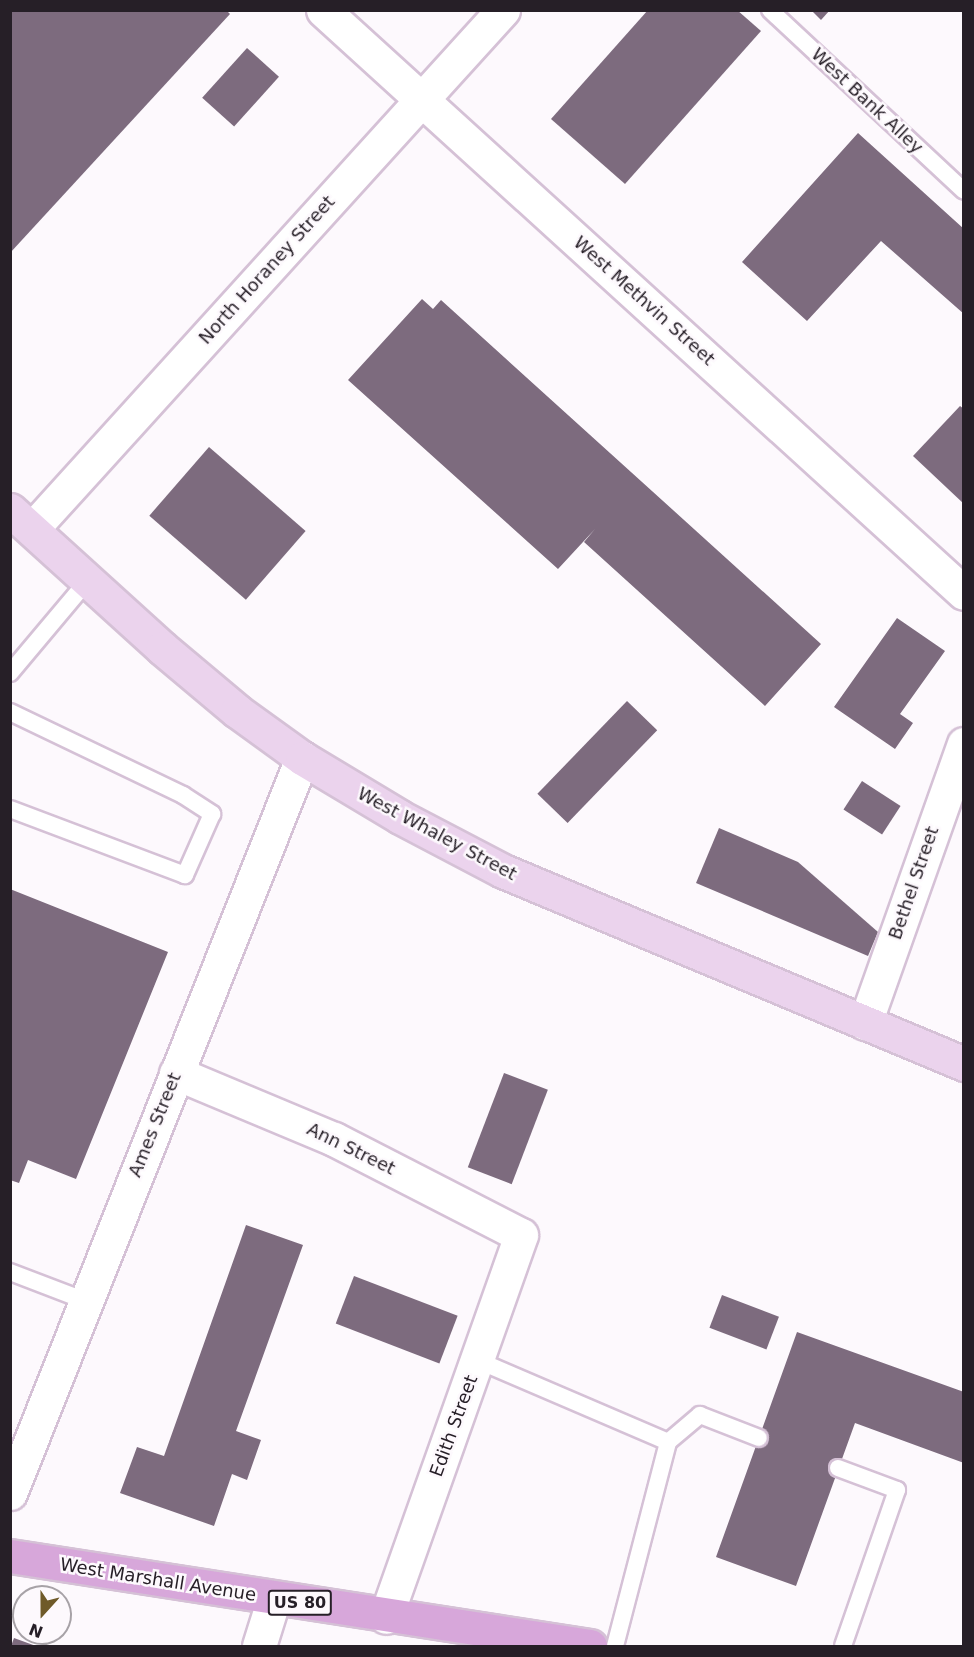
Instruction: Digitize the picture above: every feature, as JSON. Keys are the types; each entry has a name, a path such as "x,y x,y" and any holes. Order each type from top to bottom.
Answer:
{"main road":[{"name":"West Marshall Avenue","path":"10,1556 386,1617 590,1647"}],"street":[{"name":"West Methvin Street","path":"323,10 963,593"},
{"name":"North Horaney Street","path":"21,519 422,100 503,10"},
{"name":"West Whaley Street","path":"21,519 216,694 302,758 390,811 475,858 963,1064"},
{"name":"Bethel Street","path":"865,1023 963,744"},
{"name":"Ames Street","path":"10,1493 302,758"},
{"name":"Ann Street","path":"176,1073 334,1139 521,1235"},
{"name":"Edith Street","path":"386,1617 521,1235"},
{"path":"259,1647 274,1598"}],"lane":[{"name":"West Bank Alley","path":"770,10 963,191"},
{"path":"10,673 88,580"},
{"path":"10,712 183,795 212,814 185,875 10,809"},
{"path":"10,1272 86,1301"},
{"path":"477,1360 668,1442"},
{"path":"615,1647 668,1442 700,1415 759,1438"},
{"path":"838,1468 897,1490 843,1647"}],"building":[{"path":"10,10 226,10 230,14 10,253"},
{"path":"648,10 737,10 761,31 625,184 551,119"},
{"path":"811,10 830,10 821,20"},
{"path":"247,48 279,77 234,127 202,98"},
{"path":"858,133 964,229 964,314 881,241 807,321 742,262"},
{"path":"422,299 433,309 441,300 821,644 765,706 584,542 595,529 558,569 348,380"},
{"path":"960,406 964,409 964,504 913,456"},
{"path":"209,447 306,531 246,600 149,516"},
{"path":"897,618 945,651 900,714 913,723 895,749 834,707"},
{"path":"627,701 657,730 568,823 537,794"},
{"path":"862,781 901,806 882,835 843,810"},
{"path":"719,828 798,862 878,932 868,956 696,883"},
{"path":"10,889 168,952 76,1179 28,1160 19,1183 10,1180"},
{"path":"504,1073 548,1090 512,1184 468,1167"},
{"path":"246,1225 303,1245 236,1431 261,1440 247,1480 232,1474 214,1526 120,1493 137,1447 164,1456"},
{"path":"354,1276 458,1316 439,1363 336,1324"},
{"path":"722,1295 779,1317 766,1350 709,1328"},
{"path":"797,1332 964,1392 964,1463 855,1423 796,1586 716,1557"},
{"path":"12,1643 36,1646 11,1646"}]}
